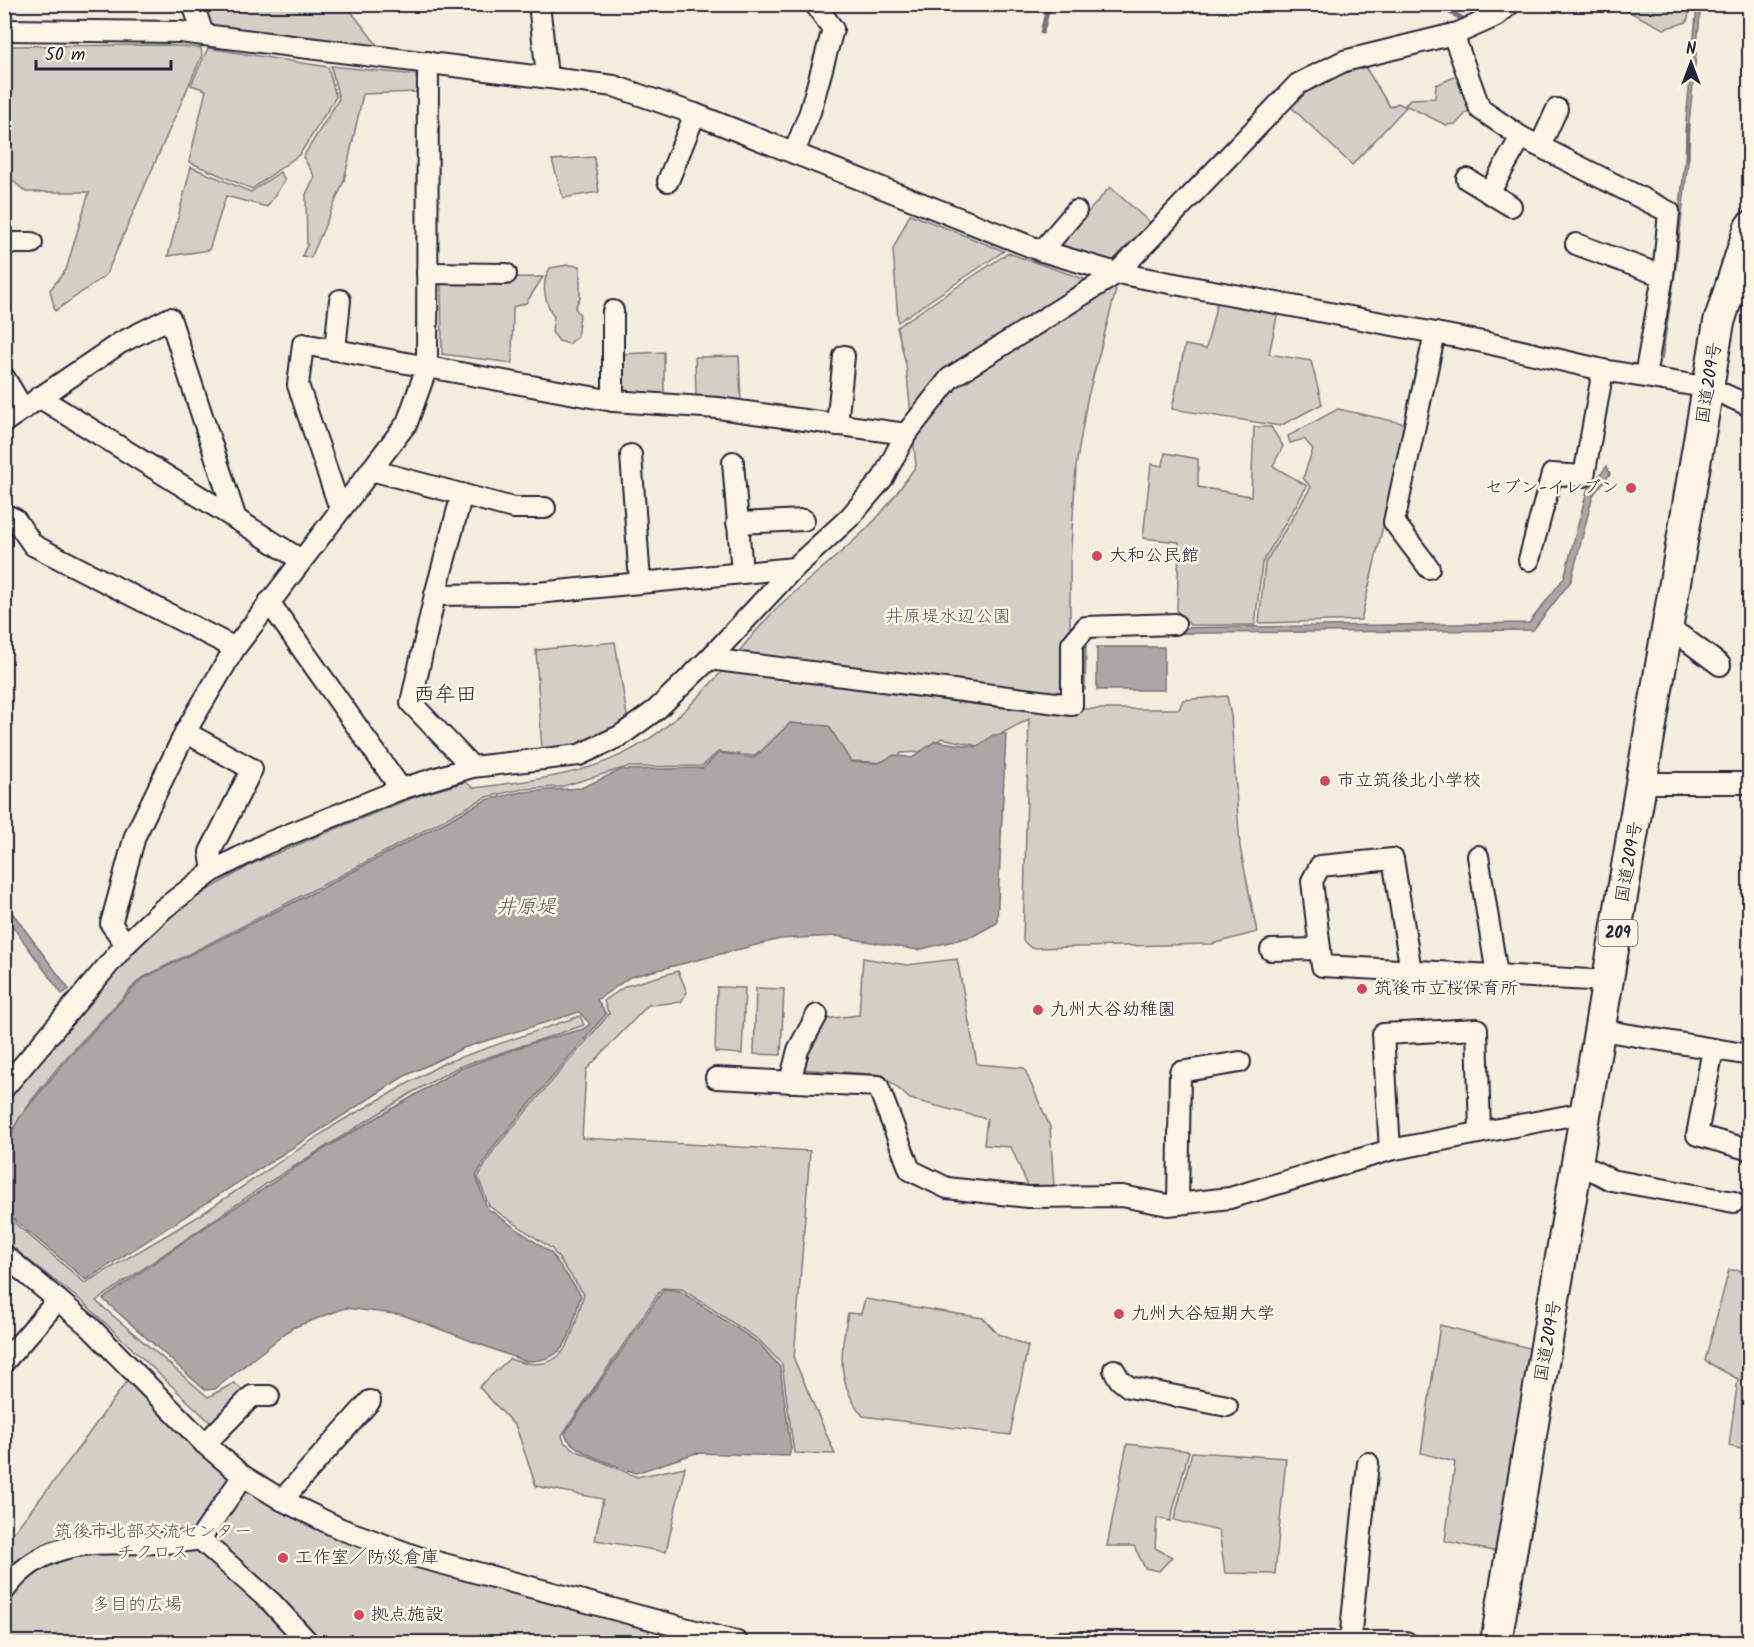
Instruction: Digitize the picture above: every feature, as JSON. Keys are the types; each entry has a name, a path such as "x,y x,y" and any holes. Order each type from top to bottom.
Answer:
{"highway":[{"name":"国道209号","path":"1496,1642 1588,1112 1710,388 1719,322 1749,226"}],"street":[{"path":"193,4 203,34"},
{"path":"539,4 547,76"},
{"path":"794,153 810,112 833,29 815,4"},
{"path":"4,1088 126,944 163,909 213,872 265,844 401,789 472,767 579,755 620,736 656,710 709,659 795,568 850,517 884,478 906,434 950,378 1117,273 1298,84 1344,61 1453,34 1496,16 1510,4"},
{"path":"4,30 203,34 614,86 695,114 1042,251 1117,273 1435,333 1603,370 1710,388 1749,406"},
{"path":"1453,34 1480,109 1521,137 1669,212 1663,276 1645,376"},
{"path":"126,944 111,924 135,836 185,732 235,648 407,423 427,367 428,62"},
{"path":"1540,146 1557,109"},
{"path":"668,181 695,114"},
{"path":"1489,193 1521,137"},
{"path":"1467,179 1511,206"},
{"path":"1042,251 1076,212"},
{"path":"4,243 32,243"},
{"path":"1576,244 1663,276"},
{"path":"427,273 506,273"},
{"path":"335,350 340,300"},
{"path":"613,311 613,401"},
{"path":"4,422 120,343 170,318 236,519"},
{"path":"1429,568 1394,522 1435,333"},
{"path":"340,509 297,385 303,345 613,401 718,408 906,434"},
{"path":"837,425 844,356"},
{"path":"1529,560 1552,474 1584,476 1603,370"},
{"path":"4,377 23,409"},
{"path":"39,397 301,560"},
{"path":"631,454 640,582"},
{"path":"733,462 742,573"},
{"path":"371,470 513,508 545,508"},
{"path":"462,494 435,595 411,703 472,767"},
{"path":"4,514 15,519 33,545 235,648"},
{"path":"737,523 804,520"},
{"path":"435,595 527,594 795,568"},
{"path":"269,602 401,789"},
{"path":"709,659 1072,705 1072,644 1086,627 1175,624"},
{"path":"1681,636 1720,665"},
{"path":"185,732 252,770 210,852 213,872"},
{"path":"1643,783 1749,783"},
{"path":"1478,856 1497,975"},
{"path":"1411,971 1393,859 1320,866 1312,881 1322,966 1411,971 1610,981"},
{"path":"1271,950 1320,949"},
{"path":"790,1082 798,1050 817,1015"},
{"path":"1390,1150 1383,1034 1477,1029 1480,1132"},
{"path":"1601,1030 1749,1055"},
{"path":"1713,1049 1697,1135 1749,1150"},
{"path":"1178,1204 1180,1072 1240,1062"},
{"path":"716,1078 878,1086 910,1170 947,1188 1028,1197 1122,1196 1168,1205 1230,1198 1390,1150 1588,1112"},
{"path":"1579,1163 1611,1180 1734,1202"},
{"path":"4,1255 89,1326 205,1444 243,1476 282,1500 341,1529 418,1557 737,1642"},
{"path":"4,1362 58,1300"},
{"path":"1114,1370 1120,1380 1129,1386 1227,1406"},
{"path":"205,1444 252,1396 269,1396"},
{"path":"282,1500 370,1401"},
{"path":"1350,1641 1368,1463"},
{"path":"200,1539 243,1476"},
{"path":"4,1592 23,1570 64,1548 104,1542 158,1543 200,1539 272,1603 308,1642"},
{"path":"1060,1642 1406,1642"}],"green space":[{"path":"202,5 346,5 382,51 208,27"},
{"path":"1615,5 1691,5 1687,22 1664,29"},
{"path":"166,45 201,48 202,55 106,275 55,311 50,290 66,270 89,192 26,192 5,174 5,46"},
{"path":"208,48 328,67 336,97 300,154 252,189 189,162 206,90 191,85"},
{"path":"1364,65 1390,107 1398,103 1406,107 1352,165 1290,106 1306,89"},
{"path":"331,66 416,75 418,92 363,94 344,181 311,258 302,256 307,245 306,194 315,177 303,157 339,99"},
{"path":"1461,74 1470,109 1456,124 1446,125 1405,105 1410,99 1435,98 1436,85"},
{"path":"594,157 599,192 563,198 552,160"},
{"path":"191,167 251,192 280,172 285,180 267,207 226,196 209,250 168,256"},
{"path":"1110,187 1154,226 1114,262 1058,246"},
{"path":"910,214 1004,251 898,322 893,249"},
{"name":"井原堤水辺公園","path":"1008,253 1116,290 1087,400 1076,467 1070,563 1070,625 1063,696 1045,709 1179,709 1183,700 1227,696 1231,716 1240,847 1257,932 1212,944 1031,948 1023,941 1029,719 978,746 942,738 920,752 901,753 892,763 851,761 826,778 776,772 759,751 754,756 718,752 702,766 627,767 560,787 523,789 486,797 342,875 140,979 63,1061 31,1101 5,1142 5,1102 9,1094 133,950 167,917 201,894 254,863 417,796 465,782 474,788 513,783 578,771 606,761 633,749 659,732 686,709 780,605 875,520 916,466 906,365 897,327"},
{"path":"580,266 580,297 575,308 580,315 577,337 569,344 559,341 552,332 554,317 546,299 544,287 550,268"},
{"path":"543,277 526,303 513,307 512,363 442,354 441,278"},
{"path":"1217,302 1278,312 1269,354 1311,361 1322,404 1280,426 1172,409 1185,345 1206,349"},
{"path":"664,352 664,400 623,395 620,354"},
{"path":"739,356 741,402 696,396 695,357"},
{"path":"1338,409 1407,424 1361,620 1259,623 1265,563 1311,487 1303,478 1313,449 1304,439 1290,443 1288,436"},
{"path":"1254,427 1271,427 1283,446 1273,466 1307,486 1262,563 1255,625 1190,625 1177,611 1179,542 1143,538 1151,464 1163,466 1165,453 1198,459 1198,487 1251,496"},
{"path":"615,642 628,722 576,745 542,751 536,650"},
{"path":"863,958 907,965 957,959 977,1064 1024,1068 1050,1127 1054,1187 1028,1186 1011,1147 984,1145 987,1119 910,1099 883,1075 800,1069 801,1050 824,1019 859,1015"},
{"path":"678,971 687,992 681,1002 648,1005 586,1070 582,1138 810,1151 794,1359 835,1454 794,1453 782,1364 759,1340 682,1289 662,1288 562,1435 564,1442 575,1450 637,1477 685,1467 666,1552 595,1540 603,1499 536,1486 516,1427 479,1387 509,1359 529,1364 544,1363 555,1359 570,1340 584,1294 552,1249 489,1206 478,1177 495,1148 609,1014 604,1001 626,986"},
{"path":"717,987 745,988 742,1054 715,1052"},
{"path":"756,988 784,989 781,1055 754,1054"},
{"path":"580,1016 584,1025 458,1067 413,1092 266,1184 96,1301 208,1397 234,1383 249,1395 212,1424 84,1303 5,1242 4,1214 85,1283 194,1219 338,1123 444,1063"},
{"path":"1729,1270 1749,1271 1749,1451 1729,1446 1738,1379 1705,1361"},
{"path":"865,1299 983,1318 998,1334 1028,1346 1010,1435 863,1416 848,1391 842,1367 842,1354 848,1313 861,1314"},
{"path":"1440,1325 1533,1349 1498,1552 1445,1541 1455,1462 1421,1453"},
{"name":"筑後市北部交流センター チクロス","path":"127,1381 178,1430 255,1494 332,1536 433,1571 649,1630 648,1642 5,1642 5,1543 58,1476"},
{"path":"1127,1444 1189,1451 1170,1521 1157,1518 1155,1548 1172,1557 1159,1571 1145,1568 1134,1546 1107,1546"},
{"path":"1192,1452 1286,1458 1275,1574 1225,1573 1219,1531 1174,1520"}],"water":[{"path":"1697,5 1701,5 1688,133 1685,132"},
{"path":"1686,152 1689,153 1676,266 1662,359 1659,358 1673,267"},
{"path":"1607,466 1610,474 1593,495 1571,581 1533,630 1096,634 1086,645 1085,690 1080,690 1080,645 1094,629 1529,623 1564,578 1587,491"},
{"path":"1097,647 1164,647 1164,690 1097,690"},
{"name":"井原堤","path":"790,723 829,726 851,762 879,763 894,755 912,758 935,741 977,747 993,735 1006,734 997,923 973,936 918,950 836,936 780,939 630,977 597,1000 606,1014 493,1147 476,1176 487,1208 551,1253 581,1295 570,1333 560,1351 539,1360 524,1361 403,1315 345,1308 292,1328 215,1389 205,1390 103,1299 192,1236 319,1152 459,1069 532,1043 583,1029 590,1024 579,1012 463,1048 403,1077 86,1280 5,1212 5,1144 20,1117 68,1058 142,979 322,888 486,800 521,792 581,788 621,770 703,768 719,753 754,758"},
{"path":"5,903 69,989 62,994 5,916"},
{"path":"664,1289 680,1291 759,1343 780,1367 791,1449 789,1456 696,1453 636,1473 585,1452 569,1440 565,1433"}],"waterway":[{"path":"1042,32 1049,4"},
{"path":"1435,4 1465,20"},
{"path":"1687,159 1688,126"}],"place":[{"name":"セブン-イレブン","path":"1631,488"},
{"name":"大和公民館","path":"1097,556"},
{"name":"市立筑後北小学校","path":"1325,781"},
{"name":"筑後市立桜保育所","path":"1362,989"},
{"name":"九州大谷幼稚園","path":"1038,1010"},
{"name":"九州大谷短期大学","path":"1119,1314"},
{"name":"工作室／防災倉庫","path":"283,1558"},
{"name":"拠点施設","path":"359,1615"}],"district":[{"name":"西牟田","path":"445,695"}],"park label":[{"name":"多目的広場","path":"137,1605"}]}
